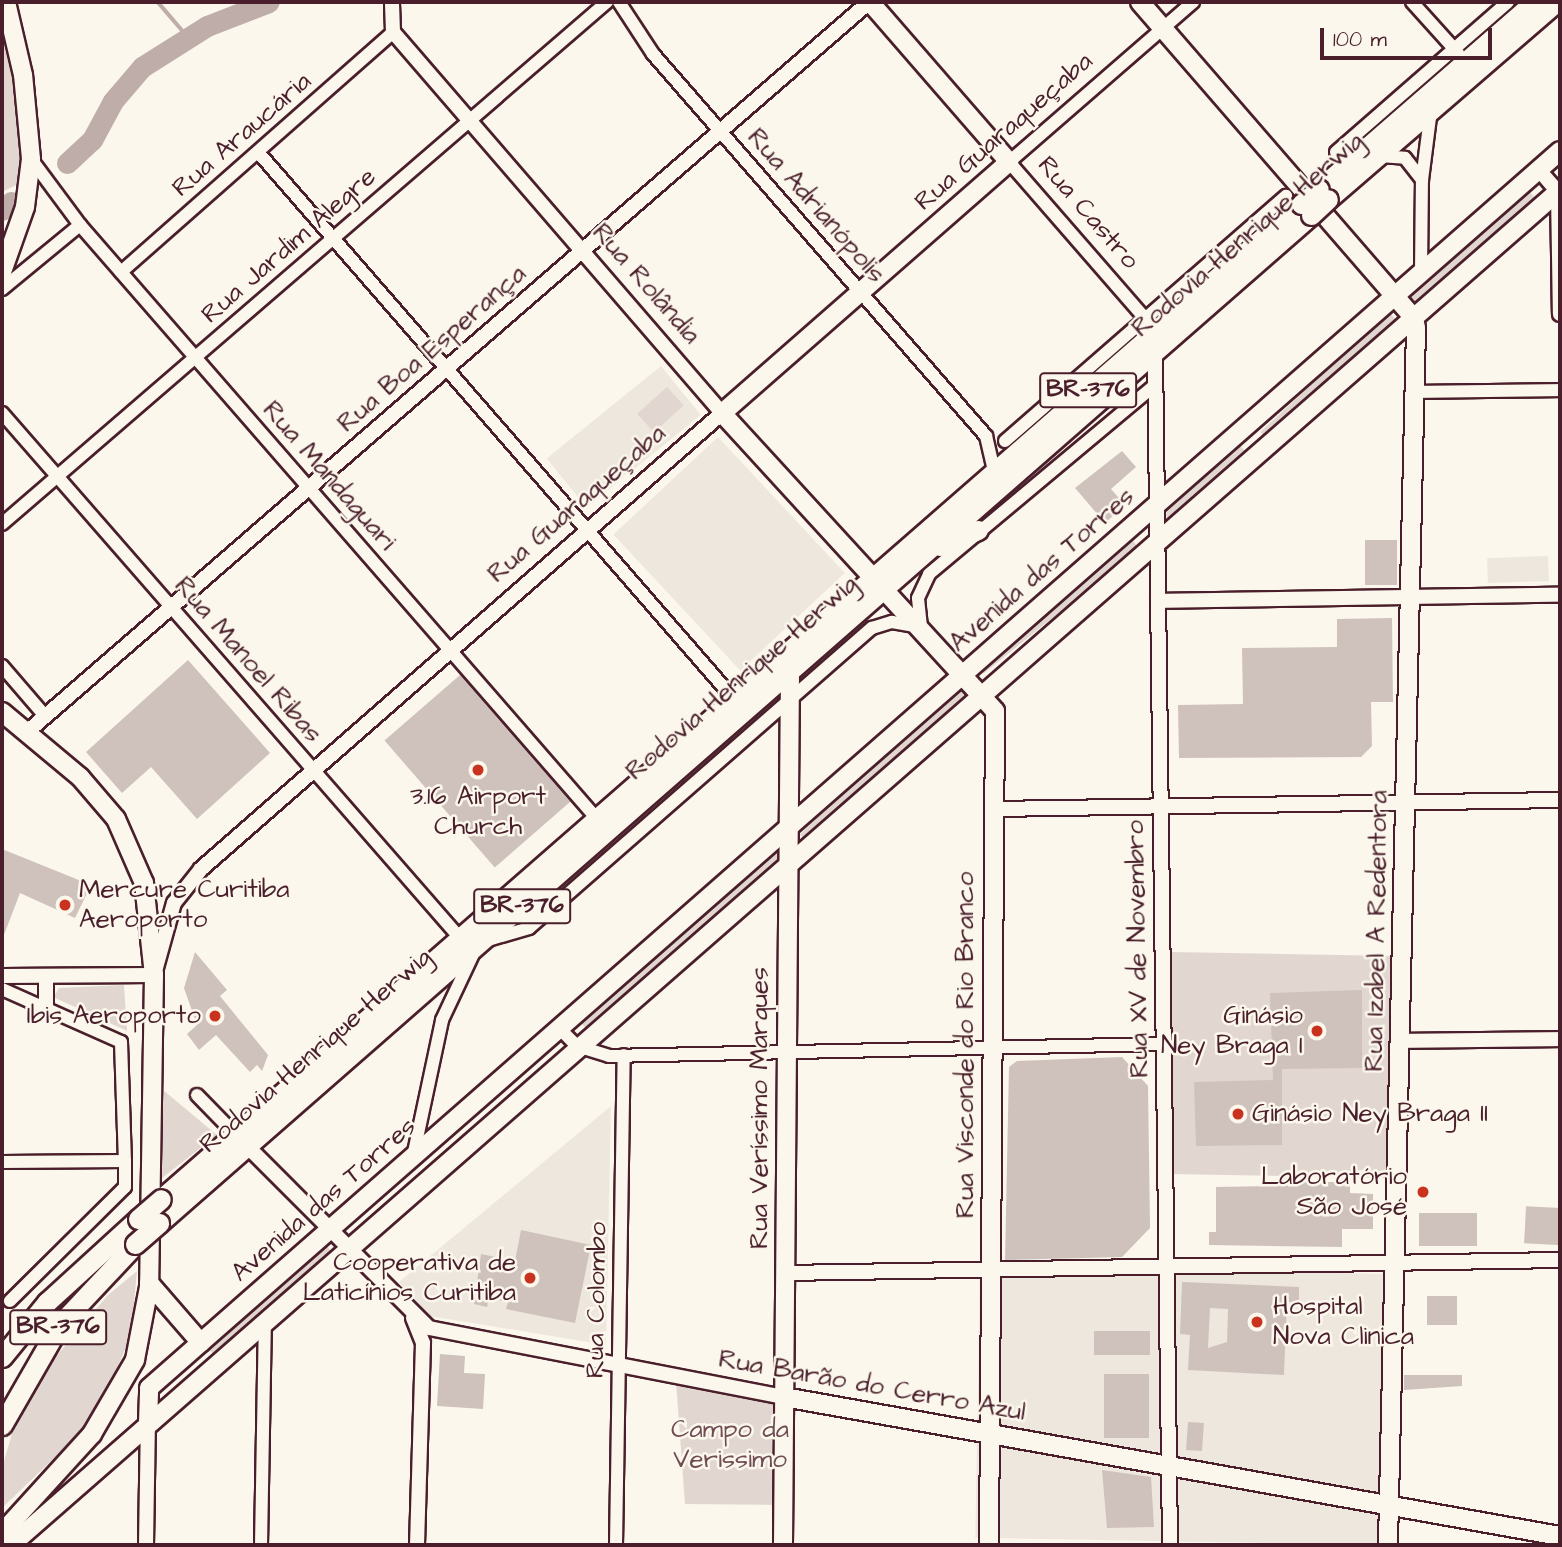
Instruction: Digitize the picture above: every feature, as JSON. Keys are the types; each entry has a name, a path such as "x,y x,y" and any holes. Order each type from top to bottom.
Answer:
{"highway":[{"name":"Rodovia Henrique Herwig","path":"1324,194 1459,55 1534,2"},
{"name":"Rodovia Henrique Herwig","path":"2,1425 60,1324 135,1244 241,1140 460,938 1024,446 1150,325 1299,205 1324,194 1378,156 1556,2"},
{"name":"Rodovia Henrique Herwig","path":"2,1357 47,1302 138,1219 241,1140 480,942 790,671 874,576 926,551 1155,352 1299,205"},
{"path":"926,551 978,530"}],"main road":[{"path":"2,272 25,207 31,159 23,75 6,2"},
{"name":"Rua Castro","path":"870,2 1009,162"},
{"path":"1139,2 1414,318"},
{"name":"Avenida das Torres","path":"148,1422 149,1388 1560,151"},
{"name":"Rua Guaraqueçaba","path":"722,413 1009,162"},
{"name":"Avenida das Torres","path":"28,1527 1559,191"},
{"name":"Rua Izabel A Redentora","path":"1388,1545 1416,392 1414,318"},
{"path":"1378,349 1401,348 1416,372"},
{"name":"Rua Rolândia","path":"722,413 874,576"},
{"path":"1246,428 1248,444 1264,448"},
{"name":"Rua Visconde do Rio Branco","path":"874,576 983,693 996,719 989,1545"},
{"name":"Rua Veríssimo Marques","path":"783,1545 790,671"},
{"path":"2,712 100,798 126,838 150,915 154,975 149,1283 135,1360 108,1411 77,1452 28,1527 12,1545"},
{"path":"149,1283 198,1346 210,1367"},
{"name":"Rua Barão do Cerro Azul","path":"784,1397 1560,1536"},
{"path":"2,1533 77,1452"}],"street":[{"path":"392,2 393,32"},
{"name":"Rua Jardim Alegre","path":"2,524 607,2"},
{"name":"Rua Adrianópolis","path":"619,2 653,54 986,436 994,472"},
{"name":"Rua Boa Esperança","path":"27,732 870,2"},
{"name":"Rua Guaraqueçaba","path":"1009,162 1193,2"},
{"path":"1412,2 1459,55"},
{"path":"1336,152 1459,55 1508,2"},
{"name":"Rua Rolândia","path":"393,32 722,413"},
{"name":"Rua Araucária","path":"121,272 393,32"},
{"path":"1422,272 1422,180 1431,110"},
{"path":"258,152 734,699"},
{"path":"1378,156 1405,158 1422,180"},
{"name":"Rua Mandaguari","path":"31,159 80,225 597,819"},
{"name":"Rua Castro","path":"1009,162 1150,325"},
{"path":"1539,170 1559,191 1560,314"},
{"path":"2,289 80,225"},
{"path":"1005,441 1150,325"},
{"name":"Rua XV de Novembro","path":"1155,352 1171,1545"},
{"path":"413,1157 442,1020 480,942 529,928 872,628 892,622 921,627 918,598 925,580 978,530 1156,384"},
{"path":"1416,392 1560,390"},
{"name":"Rua Manoel Ribas","path":"2,413 460,938"},
{"name":"Rua Guaraqueçaba","path":"154,975 166,922 186,885 313,769 722,413"},
{"path":"986,436 1024,446"},
{"path":"1158,601 1560,595"},
{"path":"2,666 46,716"},
{"path":"994,809 1560,800"},
{"path":"2,976 154,975"},
{"path":"46,976 46,1008"},
{"path":"2,989 121,1042 125,1161 125,1187 10,1301"},
{"path":"559,1028 577,1046 599,1055 1164,1044"},
{"path":"1401,1041 1560,1039"},
{"name":"Rua Colombo","path":"617,1545 624,1055"},
{"name":"Rua Barão do Cerro Azul","path":"197,1096 413,1317 449,1333 784,1397"},
{"path":"2,1162 125,1161"},
{"path":"785,1273 1560,1260"},
{"path":"413,1317 422,1355 417,1545"},
{"path":"261,1545 264,1320"},
{"path":"422,1355 449,1333"},
{"path":"146,1545 148,1422"}],"shaded area":[{"path":"661,366 701,415 586,507 547,459"},
{"path":"718,437 845,573 740,671 613,535"},
{"path":"1548,556 1549,581 1488,583 1487,558"},
{"path":"611,1106 606,1345 430,1316 399,1282"},
{"path":"980,1267 1387,1274 1382,1545 975,1538"}],"green space":[{"path":"2,17 26,156 16,185 2,192"},
{"path":"1527,189 1539,202 1419,314 1407,301"},
{"path":"1389,312 1401,325 1273,445 1260,432"},
{"path":"667,387 684,406 654,432 637,414"},
{"path":"1239,444 1249,456 1167,527 1166,506"},
{"path":"1130,537 1139,548 983,674 975,663"},
{"path":"962,683 973,695 811,846 800,834"},
{"path":"778,844 785,860 586,1029 579,1020"},
{"path":"1171,952 1396,956 1392,1178 1167,1174"},
{"path":"124,985 127,1031 53,997 59,988"},
{"path":"163,1090 217,1135 162,1178"},
{"path":"323,1242 334,1254 219,1361 208,1349"},
{"path":"137,1271 131,1335 102,1404 74,1439 2,1508 2,1468 12,1434 53,1360 108,1295"},
{"name":"Campo da Verissimo","path":"676,1382 779,1401 780,1505 685,1504"}],"building":[{"path":"1122,451 1136,467 1111,489 1125,505 1105,523 1075,488"},
{"path":"1365,540 1397,540 1397,585 1365,585"},
{"path":"1392,618 1393,702 1371,702 1372,746 1361,757 1179,758 1178,705 1243,704 1242,648 1337,647 1337,619"},
{"path":"188,660 270,753 197,819 151,767 122,793 86,752"},
{"name":"3.16 Airport Church","path":"460,675 570,802 495,867 385,741"},
{"name":"Mercure Curitiba Aeroporto","path":"2,849 91,885 75,918 20,893 2,940"},
{"name":"Ibis Aeroporto","path":"195,952 227,990 220,996 268,1055 262,1071 257,1065 250,1072 216,1035 199,1050 187,1034 197,1025 184,988"},
{"path":"1362,990 1362,1068 1282,1069 1282,1145 1196,1146 1194,1082 1273,1080 1270,993"},
{"path":"1122,1057 1148,1086 1150,1228 1122,1257 1005,1260 1009,1067 1017,1061"},
{"path":"1274,1182 1350,1182 1350,1193 1373,1194 1373,1229 1342,1229 1342,1247 1209,1245 1209,1232 1216,1232 1216,1187 1274,1186"},
{"path":"1526,1206 1560,1208 1558,1245 1524,1243"},
{"path":"1419,1213 1477,1213 1477,1246 1419,1246"},
{"name":"Cooperativa de Laticínios Curitiba","path":"521,1230 591,1245 575,1323 506,1309 508,1302 489,1298 487,1307 474,1304 481,1254 515,1261"},
{"name":"Hospital Nova Clinica","path":"1182,1282 1299,1287 1299,1302 1287,1302 1284,1375 1188,1370 1190,1335 1180,1334","holes":["1210,1308 1228,1309 1227,1342 1208,1348"]},
{"path":"1427,1296 1457,1296 1457,1325 1427,1325"},
{"path":"1094,1331 1150,1331 1150,1355 1094,1355"},
{"path":"440,1354 465,1356 464,1373 485,1374 483,1409 437,1406"},
{"path":"1104,1374 1149,1374 1149,1438 1104,1438"},
{"path":"1404,1375 1462,1375 1462,1386 1404,1390"},
{"path":"1188,1422 1204,1423 1202,1451 1186,1450"},
{"path":"1102,1470 1151,1477 1154,1527 1107,1528"}],"waterway":[{"path":"158,2 188,37"},
{"path":"67,163 92,140 113,101 142,67 207,26 269,2"},
{"path":"2,210 11,202"}],"place":[{"name":"3.16 Airport Church","path":"478,770"},
{"name":"Mercure Curitiba Aeroporto","path":"65,905"},
{"name":"Ibis Aeroporto","path":"215,1016"},
{"name":"Ginásio Ney Braga I","path":"1317,1031"},
{"name":"Ginásio Ney Braga II","path":"1238,1114"},
{"name":"Laboratório São José","path":"1423,1192"},
{"name":"Cooperativa de Laticínios Curitiba","path":"530,1278"},
{"name":"Hospital Nova Clinica","path":"1257,1322"}]}
